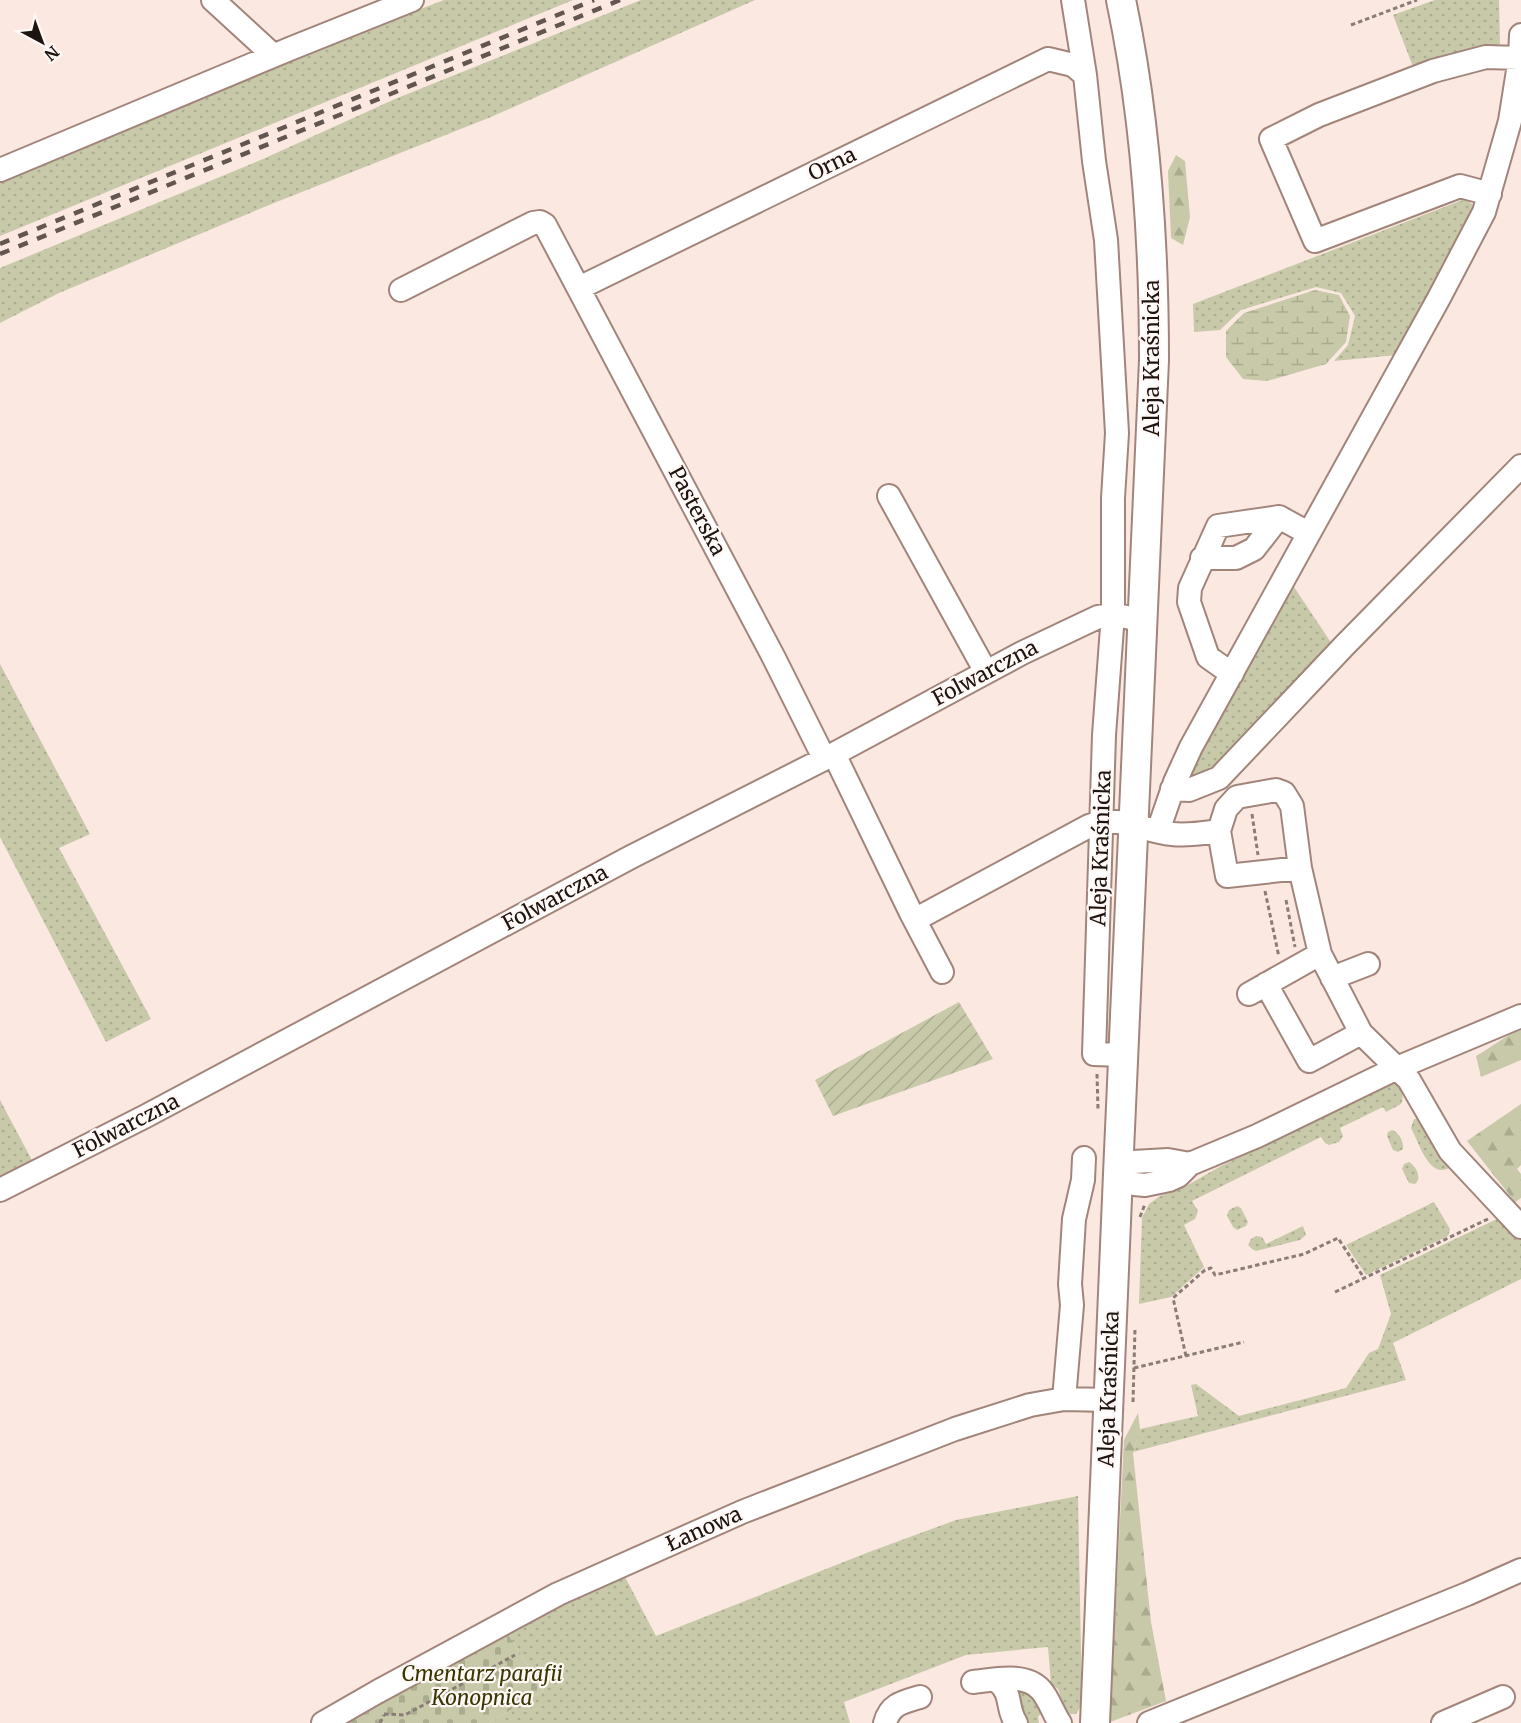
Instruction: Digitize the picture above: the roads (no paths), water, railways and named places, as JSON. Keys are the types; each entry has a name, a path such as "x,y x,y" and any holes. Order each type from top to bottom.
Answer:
{"main road":[{"name":"Aleja Kraśnicka","path":"1095,1723 1121,1401 1118,1174 1123,1055 1146,828 1137,749 1153,400 1154,289 1147,182 1140,113 1121,0"}],"street":[{"path":"213,0 273,55"},
{"path":"0,170 273,55 412,0"},
{"name":"Aleja Kraśnicka","path":"1073,0 1106,240 1117,433 1113,498 1113,614 1104,735 1094,1054 1123,1055"},
{"path":"1146,828 1173,789 1191,747 1484,212 1509,121 1520,58 1521,34"},
{"path":"1490,194 1460,186 1315,242 1271,139 1319,116 1433,71 1486,57 1520,58"},
{"name":"Orna","path":"579,288 1039,62 1048,59 1073,64 1085,75"},
{"name":"Pasterska","path":"401,290 533,223 540,222 545,225 942,972"},
{"path":"1173,789 1189,790 1219,778 1345,645 1521,466"},
{"path":"888,496 986,672"},
{"path":"1232,674 1208,657 1189,602 1190,588 1218,526 1279,517 1308,533"},
{"path":"1202,558 1236,558 1254,549 1279,517"},
{"path":"1113,614 1144,621"},
{"name":"Folwarczna","path":"0,1190 146,1116 631,857 829,756 986,672 1084,622 1113,614"},
{"path":"1219,778 1238,797"},
{"path":"1300,868 1227,876 1219,831 1226,809 1238,797 1276,790 1284,793 1292,806 1300,868 1320,954 1361,1034 1410,1080 1450,1152 1521,1227"},
{"path":"912,915 920,917 1102,821 1115,821 1185,835 1219,831"},
{"path":"1320,954 1258,989 1309,1061 1361,1034"},
{"path":"1332,978 1368,964"},
{"path":"1118,1174 1133,1162 1168,1160 1190,1164 1257,1136 1397,1068 1521,1016"},
{"path":"1064,1399 1072,1305 1070,1284 1074,1219 1083,1180 1084,1158"},
{"name":"Łanowa","path":"323,1723 558,1594 742,1512 954,1429 1042,1402 1064,1399 1121,1401"},
{"path":"1149,1723 1521,1570"},
{"path":"973,1682 1013,1678 1028,1680 1040,1689 1060,1723"},
{"path":"996,1680 1008,1692 1010,1708 1016,1723"},
{"path":"885,1723 889,1712 896,1705 920,1697"},
{"path":"1443,1723 1503,1698"}],"railway":[{"path":"0,244 594,0"},
{"path":"0,254 620,0"}],"park label":[{"name":"Cmentarz parafii Konopnica","path":"482,1686"}]}
